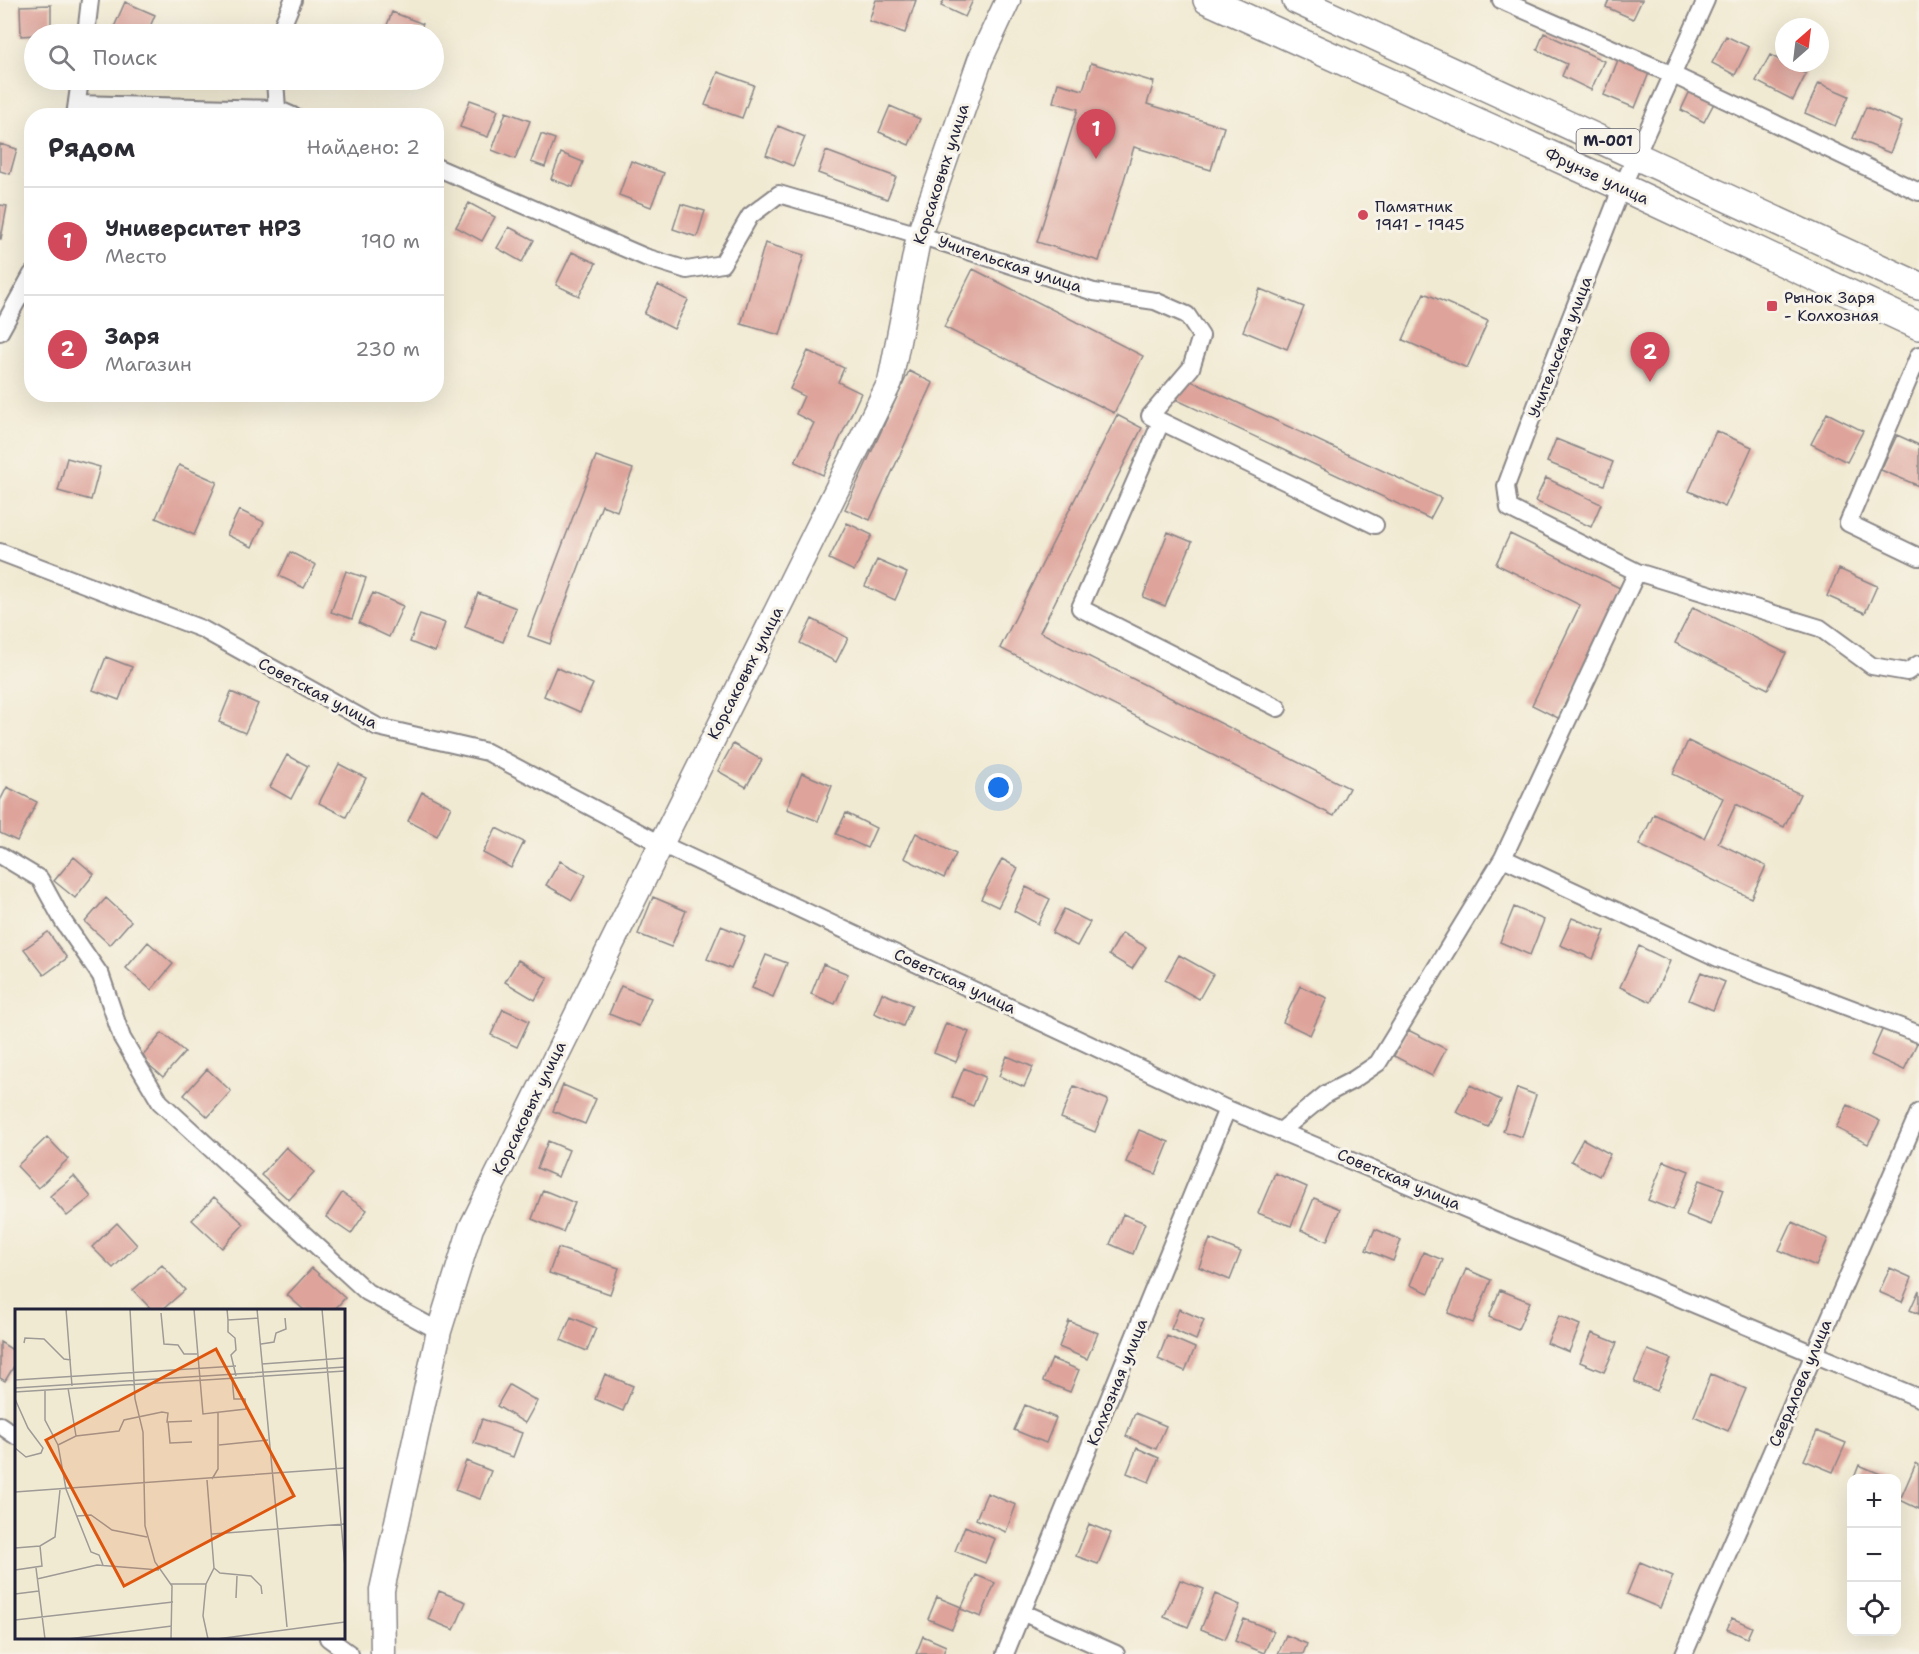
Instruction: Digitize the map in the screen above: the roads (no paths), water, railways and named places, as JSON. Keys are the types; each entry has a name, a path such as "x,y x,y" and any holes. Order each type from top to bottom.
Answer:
{"main road":[{"name":"Фрунзе улица","path":"1207,0 1622,187 1919,326"},
{"name":"M-001","path":"1296,0 1637,154 1919,286"}],"street":[{"path":"87,24 90,0"},
{"path":"283,24 293,0"},
{"name":"Корсаковых улица","path":"383,1654 382,1590 439,1331 471,1228 659,843 890,382 919,235 980,60 1008,0"},
{"path":"1501,0 1671,74 1919,192"},
{"path":"1622,187 1706,0"},
{"path":"76,108 79,90"},
{"path":"276,90 277,108"},
{"name":"Учительская улица","path":"444,170 645,257 687,270 722,264 750,216 778,194 919,235 1094,292 1155,301 1187,315 1201,336 1191,368 1150,416 1161,422"},
{"name":"Учительская улица","path":"1622,187 1506,486 1509,508 1637,572"},
{"path":"0,332 24,288"},
{"path":"1919,355 1848,523 1919,558"},
{"path":"1278,708 1080,608 1161,422 1375,525"},
{"name":"Советская улица","path":"0,552 202,629 378,727 487,752 659,843 1227,1109 1282,1130 1919,1398"},
{"path":"1282,1130 1326,1094 1353,1080 1378,1063 1503,858 1637,572 1820,628 1872,666 1907,672 1919,664"},
{"path":"0,855 40,879 63,921 101,976 122,1038 160,1102 367,1292 439,1331"},
{"path":"1503,858 1718,958 1919,1034"},
{"name":"Колхозная улица","path":"1005,1654 1024,1613 1227,1109"},
{"name":"Свердлова улица","path":"1684,1654 1919,1112"},
{"path":"0,1425 15,1435"},
{"path":"1024,1613 1116,1654"},
{"path":"329,1639 350,1654"}],"place":[{"name":"Университет НРЗ","path":"1096,159"},
{"name":"Памятник 1941 - 1945","path":"1363,215"},
{"name":"Рынок Заря - Колхозная","path":"1772,306"},
{"name":"Заря","path":"1650,382"}]}
